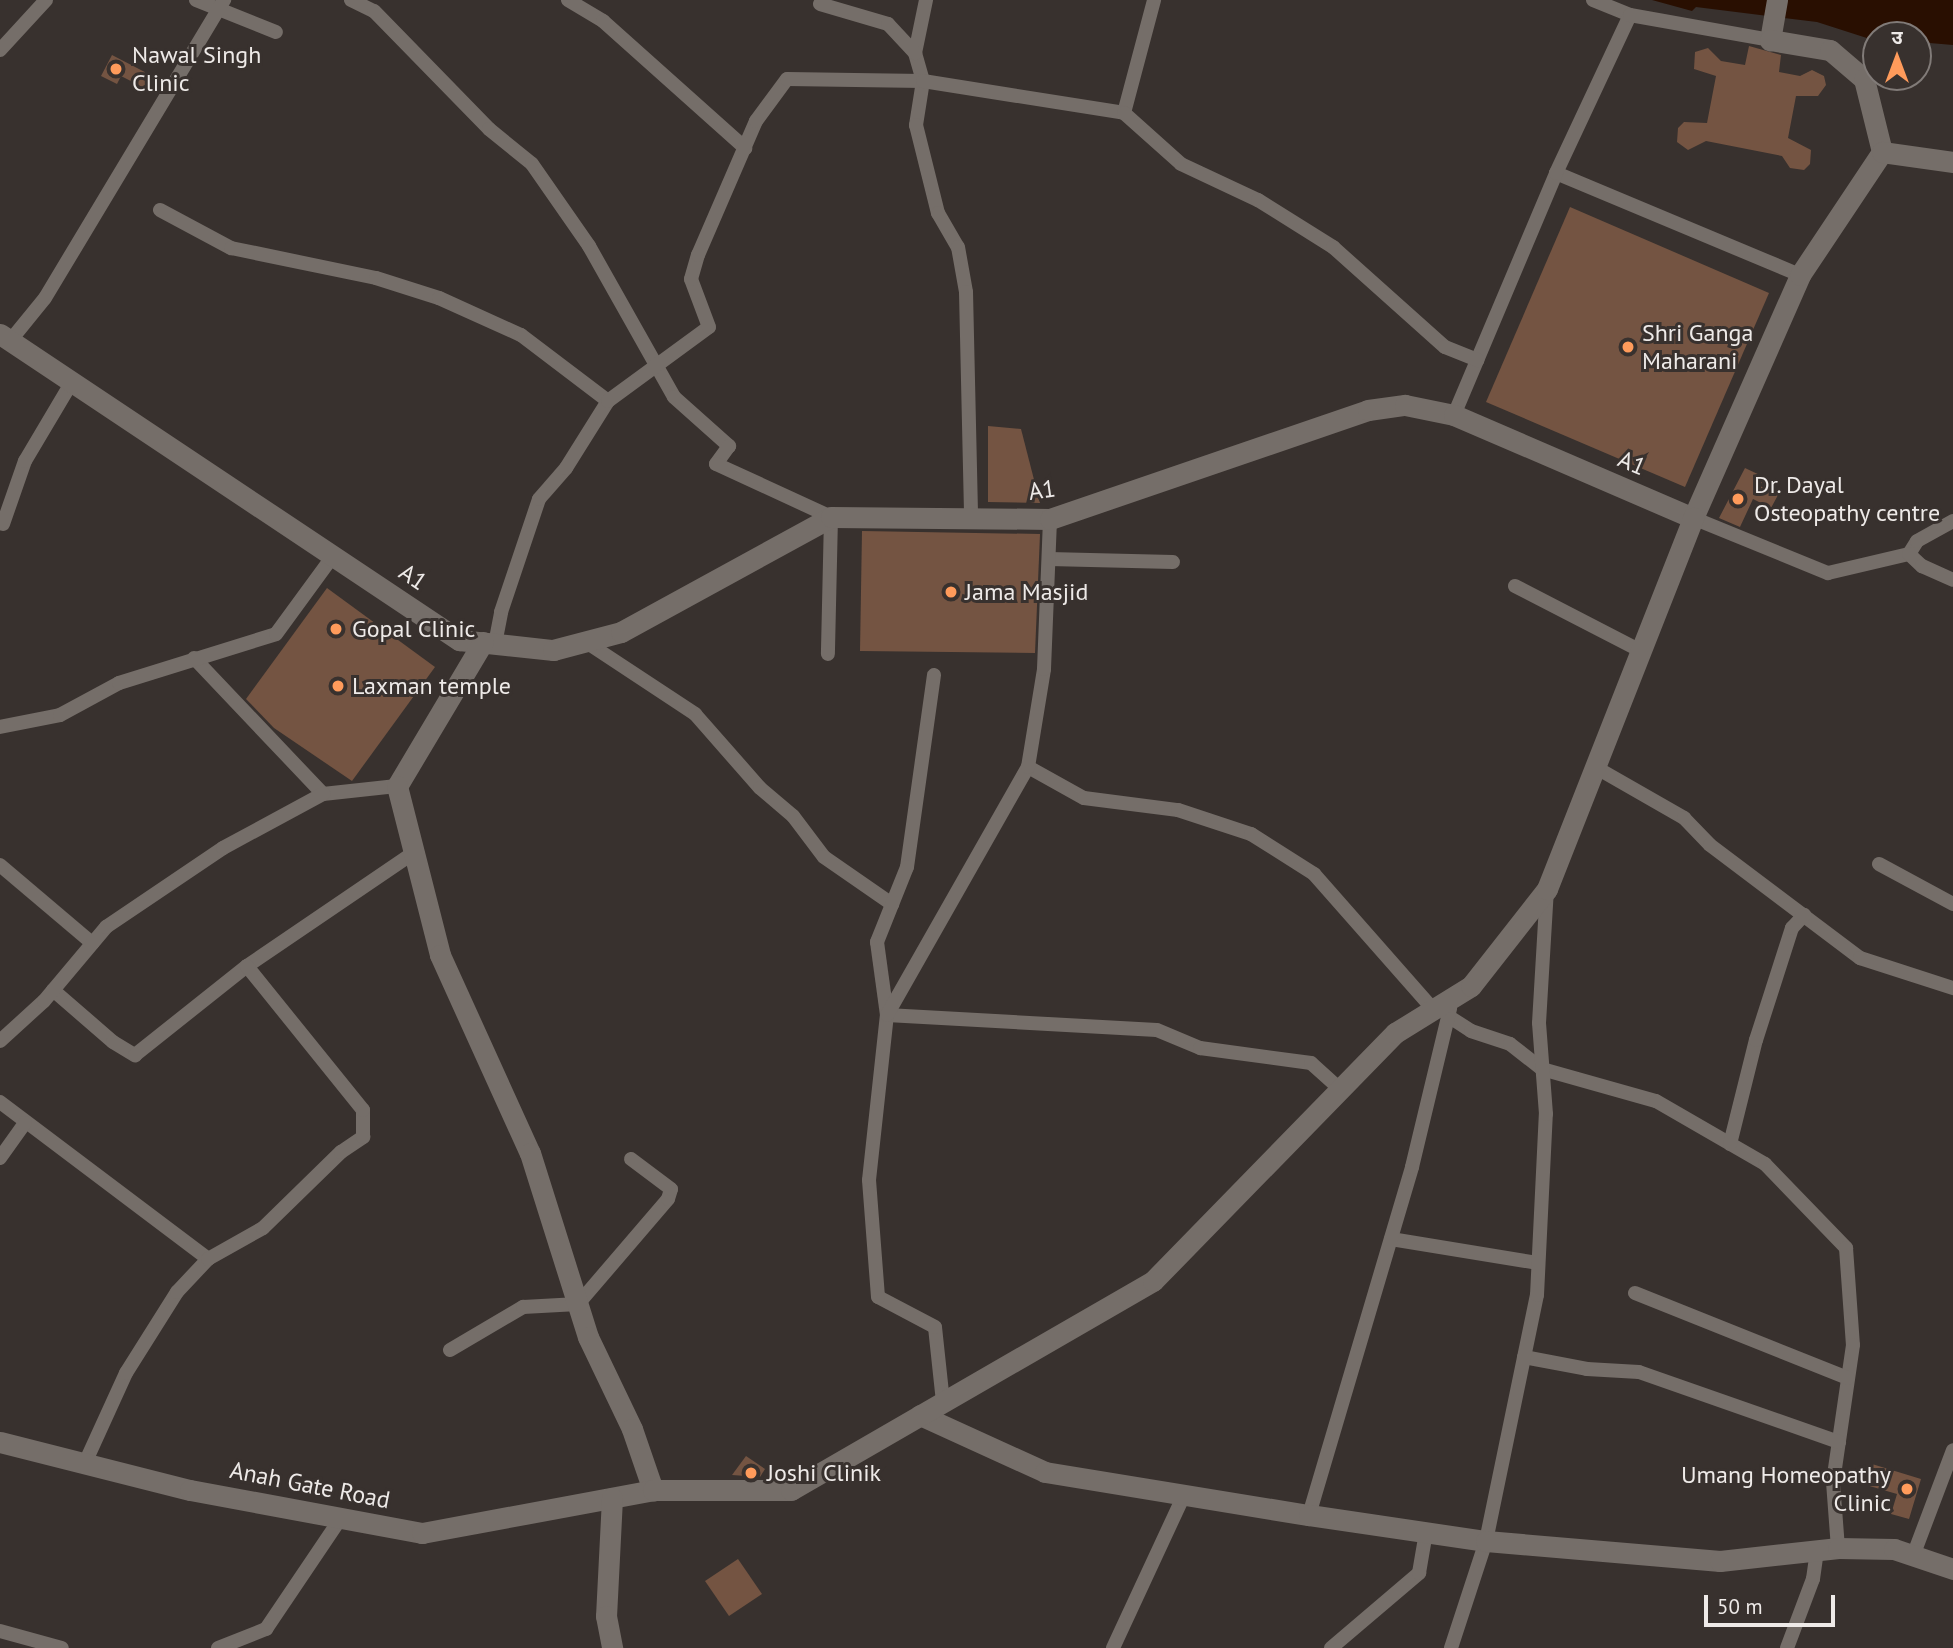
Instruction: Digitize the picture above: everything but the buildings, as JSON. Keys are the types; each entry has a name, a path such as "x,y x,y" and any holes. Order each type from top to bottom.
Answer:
{"street":[{"path":"0,50 46,0"},
{"path":"196,0 221,5 276,32"},
{"path":"351,0 383,19 489,129 532,164 589,246 653,366 674,397 729,446 716,464 831,517 828,654"},
{"path":"568,0 603,21 745,148"},
{"path":"915,53 926,0"},
{"path":"1124,113 1154,0"},
{"path":"1593,0 1630,15 1772,31 1830,50 1864,79 1882,152 1800,275 1693,518 1828,573 1909,554 1917,541 1953,521"},
{"path":"1772,31 1777,0"},
{"path":"820,4 888,24 915,53 923,81 916,125 938,213 958,247 966,292 971,519"},
{"path":"5,337 45,298 221,5"},
{"path":"1454,415 1556,173 1630,15"},
{"path":"653,1490 578,1304 530,1153 440,956 397,786 489,643 539,499 566,467 608,401 709,327 691,279 756,121 787,79 923,81 1124,113 1181,164 1258,200 1333,247 1445,347 1478,360"},
{"path":"1882,152 1953,162"},
{"path":"1556,173 1800,275"},
{"path":"160,211 231,248 376,278 439,298 521,335 608,401"},
{"name":"A1","path":"5,337 459,639 553,650 621,632 831,517 1050,519 1368,410 1405,405 1454,415 1693,518"},
{"path":"3,524 25,461 72,382"},
{"name":"Anah Gate Road","path":"0,1442 190,1490 422,1533 653,1490 791,1490 1153,1281 1395,1033 1445,1007 1471,986 1547,889 1693,518"},
{"path":"887,1016 1028,767 1044,669 1050,519"},
{"path":"1909,554 1922,566 1953,580"},
{"path":"0,727 60,715 119,683 276,634 333,556"},
{"path":"1049,559 1173,562"},
{"path":"1516,586 1641,651"},
{"path":"586,642 695,714 760,788 793,816 824,857 892,904"},
{"path":"194,658 323,794"},
{"path":"934,675 907,867 877,942 887,1016 869,1180 878,1297 935,1327 943,1402"},
{"path":"1028,767 1084,798 1178,810 1251,834 1314,874 1471,1031 1510,1044 1542,1069 1656,1101 1765,1164 1846,1248 1853,1345 1833,1482 1828,1550 1813,1579 1787,1648"},
{"path":"1595,767 1684,818 1710,845 1860,958 1953,988"},
{"path":"0,1041 54,990 106,927 223,848 323,794 397,786"},
{"path":"54,990 113,1042 135,1055 247,967 415,852"},
{"path":"1878,864 1953,904"},
{"path":"0,865 92,943"},
{"path":"1451,1648 1486,1541 1537,1295 1546,1114 1539,1023 1547,889"},
{"path":"1730,1144 1756,1040 1792,928 1804,915"},
{"path":"85,1463 126,1373 177,1292 208,1259 263,1228 341,1152 363,1137 363,1110 247,967"},
{"path":"1309,1515 1323,1454 1391,1239 1445,1007"},
{"path":"887,1016 1157,1030 1200,1048 1311,1063 1340,1089"},
{"path":"0,1102 208,1259"},
{"path":"0,1158 26,1123"},
{"path":"450,1350 523,1307 578,1304 668,1199 671,1189 631,1159"},
{"path":"1391,1239 1537,1263"},
{"path":"1635,1293 1848,1377"},
{"path":"1524,1357 1587,1369 1639,1372 1839,1443"},
{"path":"920,1415 1045,1472 1309,1515 1486,1541 1720,1561 1828,1550 1894,1549 1953,1569"},
{"path":"1913,1556 1953,1450"},
{"path":"1113,1648 1184,1495"},
{"path":"612,1498 606,1616 612,1648"},
{"path":"218,1648 266,1629 341,1518"},
{"path":"1331,1648 1419,1573 1426,1532"},
{"path":"0,1631 62,1648"}],"shaded area":[{"path":"1652,0 1953,0 1953,45 1932,43 1932,21 1862,21 1862,36 1817,22 1696,7 1692,11"}],"place":[{"name":"Nawal Singh Clinic","path":"116,69"},
{"name":"Shri Ganga Maharani","path":"1628,347"},
{"name":"Dr. Dayal Osteopathy centre","path":"1738,499"},
{"name":"Jama Masjid","path":"951,592"},
{"name":"Gopal Clinic","path":"336,629"},
{"name":"Laxman temple","path":"338,686"},
{"name":"Joshi Clinik","path":"751,1473"},
{"name":"Umang Homeopathy Clinic","path":"1907,1489"}]}
